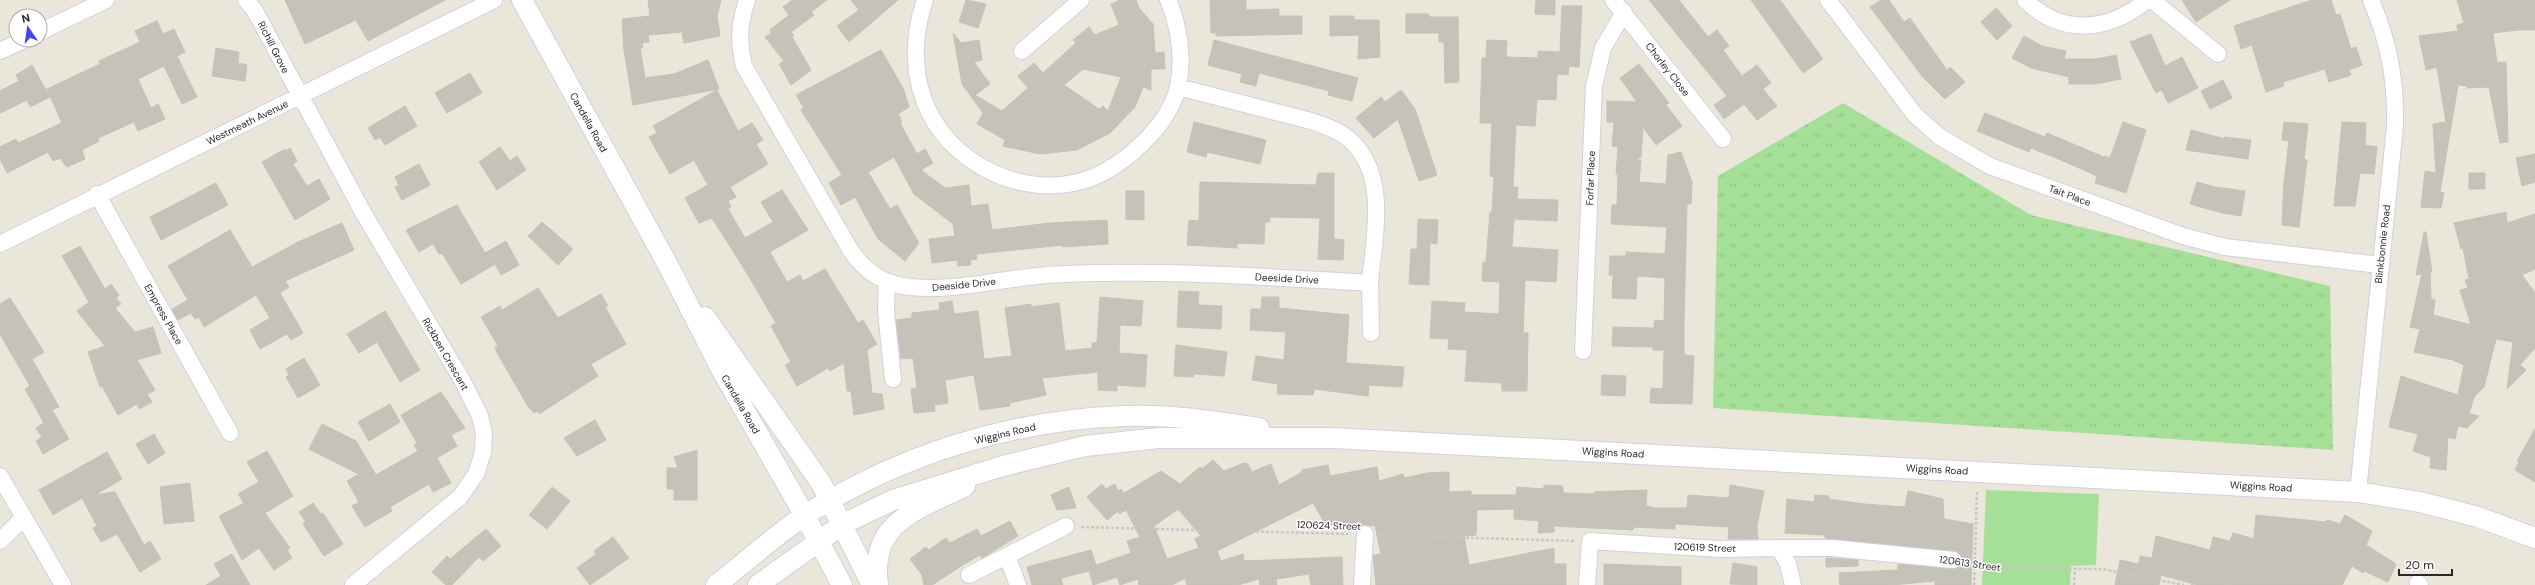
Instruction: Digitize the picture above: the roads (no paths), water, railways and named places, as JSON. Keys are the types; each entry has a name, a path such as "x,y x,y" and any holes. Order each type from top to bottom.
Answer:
{"street":[{"path":"48,28 106,0"},
{"name":"Richill Grove","path":"246,0 259,18 300,97"},
{"name":"Westmeath Avenue","path":"0,244 97,194 300,97 494,0"},
{"name":"Candella Road","path":"522,0 668,265 721,369 805,516 842,585"},
{"name":"Deeside Drive","path":"747,0 739,27 739,44 744,66 851,251 865,269 887,282 924,288 960,286 1044,274 1121,272 1370,283"},
{"path":"925,0 919,18 915,54 919,84 927,108 940,133 958,151 996,175 1028,183 1053,184 1081,181 1097,175 1139,146 1163,118 1178,87 1180,54 1175,16 1168,0"},
{"path":"1022,51 1082,0"},
{"name":"Chorley Close","path":"1613,0 1723,139"},
{"name":"Tait Place","path":"1828,0 1915,115 1940,137 1990,166 2183,236 2225,247 2380,265"},
{"path":"2025,0 2053,20 2073,25 2087,26 2122,17 2147,0"},
{"path":"2152,0 2218,54"},
{"name":"Blinkbonnie Road","path":"2358,492 2395,126 2396,92 2389,50 2371,0"},
{"name":"Forfar Place","path":"1583,351 1594,86 1603,48 1624,12"},
{"path":"1178,87 1311,121 1332,128 1350,140 1363,157 1372,174 1376,203 1370,283 1371,333"},
{"name":"Rickben Crescent","path":"300,97 364,214 462,380 480,416 484,433 483,452 476,474 460,497 352,585"},
{"name":"Empress Place","path":"97,194 230,433"},
{"name":"Candella Road","path":"668,265 757,388 831,500 872,585"},
{"path":"887,282 886,311 893,379"},
{"name":"Wiggins Road","path":"716,585 805,516 874,477 948,447 1024,428 1125,416 1161,417 1198,419 1333,438"},
{"name":"Wiggins Road","path":"758,585 843,524 893,500 1003,466 1085,446 1159,438 1333,438 2358,492 2420,502 2478,517 2535,538"},
{"path":"878,585 876,569 877,556 882,541 890,528 902,519 1003,466"},
{"path":"0,476 62,585"},
{"path":"0,541 23,518"},
{"path":"969,575 1066,526"},
{"path":"1362,585 1365,534"},
{"name":"120619 Street","path":"1587,585 1590,541 1720,549 1779,548"},
{"path":"1779,548 1788,564 1793,585"},
{"name":"120613 Street","path":"1779,548 1832,548 1953,560"},
{"path":"1006,556 1018,585"}]}
